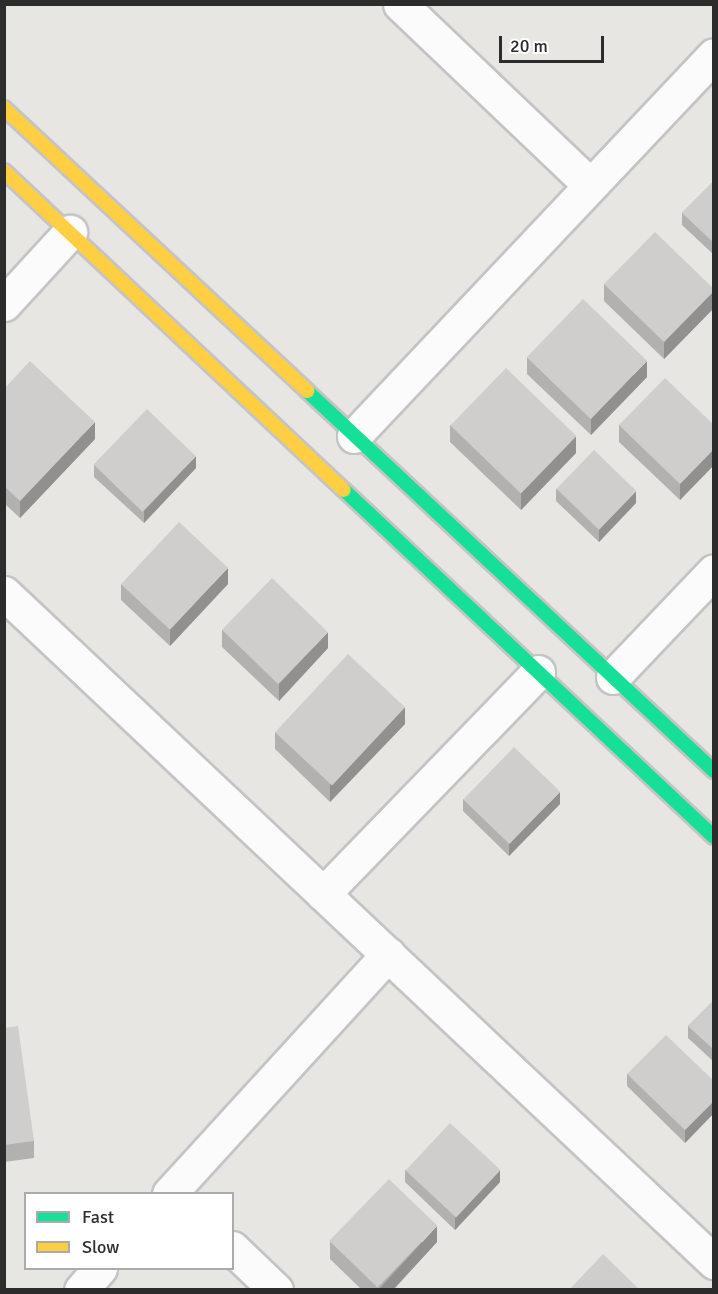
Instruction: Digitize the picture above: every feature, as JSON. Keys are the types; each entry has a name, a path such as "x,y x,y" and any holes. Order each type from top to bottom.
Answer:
{"street":[{"path":"400,4 590,185"},
{"path":"354,436 714,55"},
{"path":"4,108 714,771"},
{"path":"4,171 714,837"},
{"path":"4,304 70,232"},
{"path":"613,677 714,571"},
{"path":"4,593 714,1262"},
{"path":"323,894 538,672"},
{"path":"172,1192 388,954"},
{"path":"234,1250 276,1290"},
{"path":"81,1290 99,1270"}],"building":[{"path":"714,181 714,243 682,213"},
{"path":"655,232 714,289 664,342 604,284"},
{"path":"583,299 647,361 591,419 527,357"},
{"path":"30,361 95,422 20,501 4,486 4,389"},
{"path":"506,368 576,436 521,494 450,426"},
{"path":"665,378 714,425 714,449 680,484 619,425"},
{"path":"147,409 196,456 142,512 94,464"},
{"path":"594,450 636,491 599,530 556,489"},
{"path":"179,522 228,568 170,630 121,584"},
{"path":"272,578 328,632 278,684 222,630"},
{"path":"348,654 405,707 332,785 275,732"},
{"path":"514,747 560,791 509,844 463,800"},
{"path":"714,1000 714,1050 688,1026"},
{"path":"18,1026 34,1141 4,1145 4,1028"},
{"path":"666,1035 714,1081 714,1101 685,1130 627,1074"},
{"path":"450,1123 500,1170 456,1218 406,1171"},
{"path":"389,1179 437,1226 377,1287 329,1241"},
{"path":"603,1254 640,1290 569,1290"}],"traffic: fast":[{"path":"307,391 714,771"},
{"path":"344,490 714,837"}],"traffic: slow":[{"path":"4,108 307,391"},
{"path":"4,171 344,490"}]}
